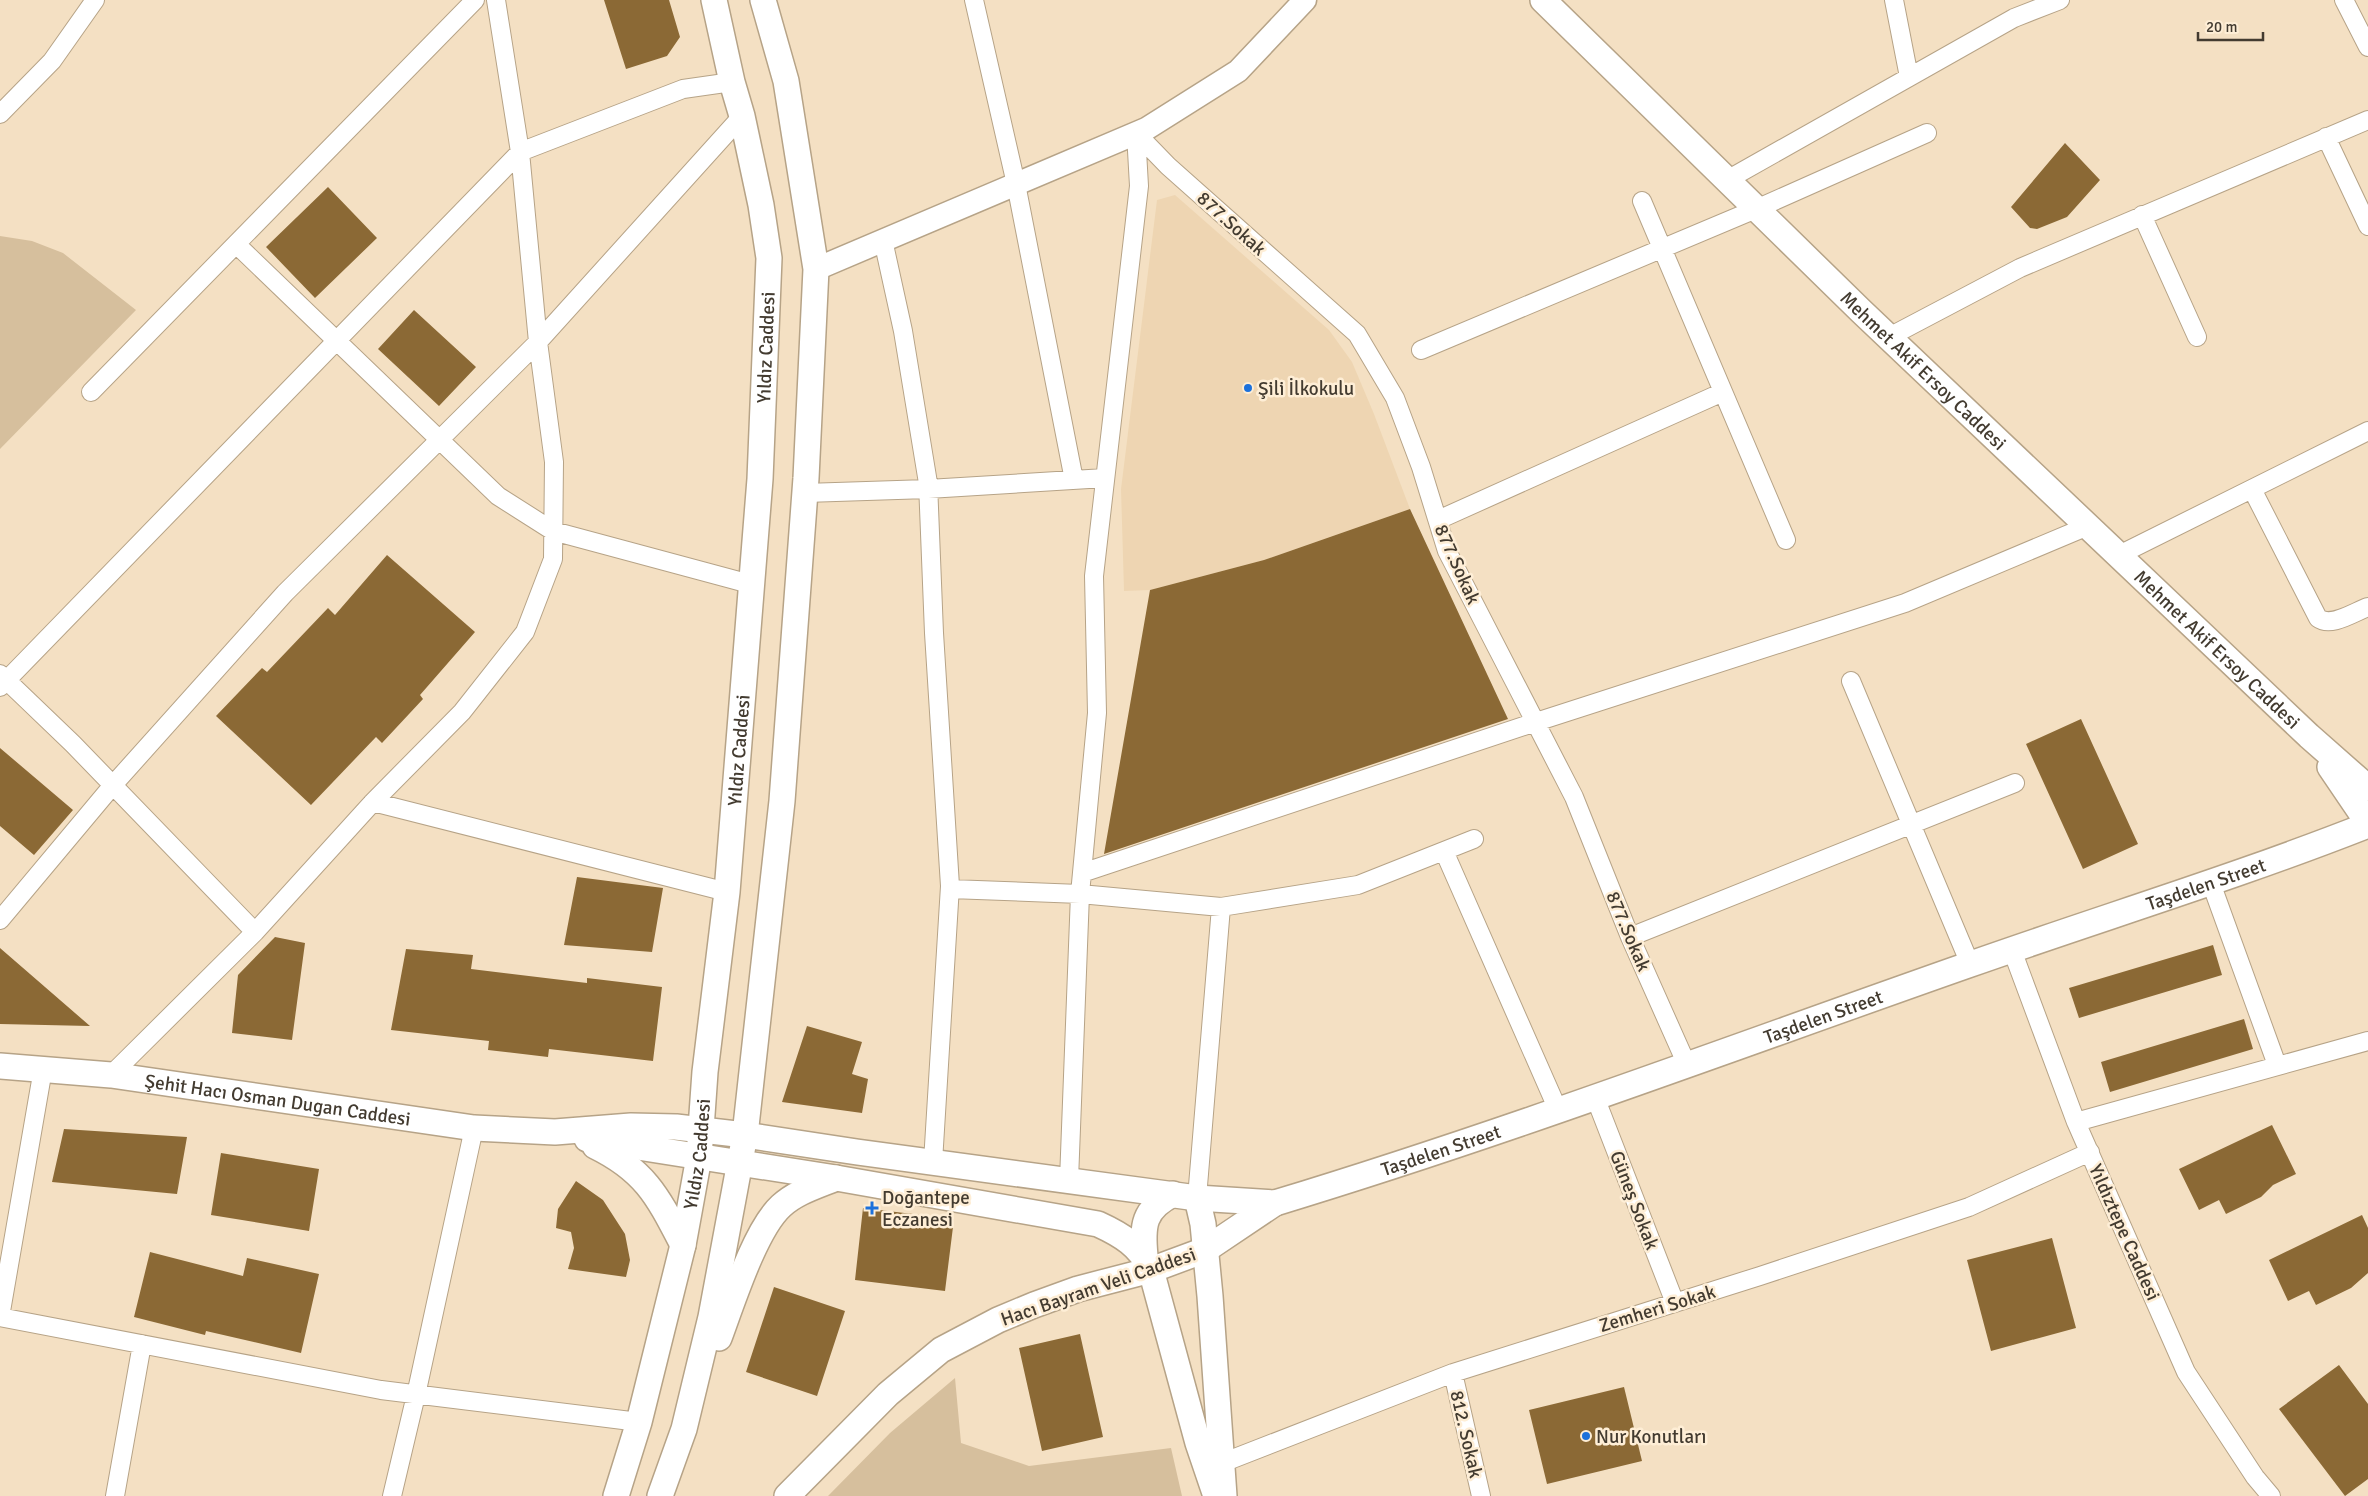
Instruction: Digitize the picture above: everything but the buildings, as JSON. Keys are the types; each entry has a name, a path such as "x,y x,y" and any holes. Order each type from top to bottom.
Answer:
{"main road":[{"name":"Yıldız Caddesi","path":"616,1496 639,1422 683,1246 699,1157 705,1072 727,892 750,584 760,479 768,258 761,205 714,0"},
{"path":"684,1429 711,1317 745,1135 782,800 805,493 816,269 786,81 763,0"},
{"name":"Mehmet Akif Ersoy Caddesi","path":"1543,0 1889,337 2309,736 2368,788"},
{"name":"Mehmet Akif Ersoy Caddesi","path":"2309,736 2368,824"},
{"name":"Taşdelen Street","path":"1275,1203 1392,1167 1558,1110 1970,964 2303,851 2368,824"},
{"name":"Şehit Hacı Osman Dugan Caddesi","path":"0,1066 111,1075 474,1128 555,1132"},
{"path":"555,1132 631,1126 702,1130 1185,1196 1275,1203"},
{"path":"555,1132 579,1138 836,1178 1098,1224 1118,1233 1132,1243 1148,1263"},
{"path":"579,1138 619,1158 643,1179 661,1201 683,1246"},
{"path":"660,1496 742,1278 768,1220 781,1206 798,1194 836,1178"},
{"path":"1185,1196 1205,1250 1224,1496"},
{"path":"1185,1196 1160,1201 1149,1212 1142,1232 1148,1263 1198,1443 1216,1496"},
{"name":"Hacı Bayram Veli Caddesi","path":"787,1496 888,1394 941,1350 998,1320 1034,1305 1148,1263 1205,1250 1275,1203"}],"street":[{"path":"91,392 475,0"},
{"path":"111,1075 255,932 373,802 458,716 525,632 553,559 554,462 538,342 520,152 496,0"},
{"path":"974,0 1016,184 1074,480"},
{"path":"816,269 1136,133 1238,72 1305,0"},
{"path":"1894,0 1909,78"},
{"path":"1727,180 2014,18 2060,0"},
{"path":"2344,0 2368,47"},
{"path":"0,114 52,61 96,1"},
{"path":"255,932 113,785 2,680 338,341 520,152 683,89 732,82"},
{"path":"0,920 113,785 286,593 538,342 742,116"},
{"path":"1889,337 2020,268 2368,120"},
{"path":"1068,1180 1080,894 1097,713 1094,576 1139,186 1136,133"},
{"name":"877.Sokak","path":"1136,133 1168,166 1357,334 1395,398 1421,467 1447,551 1574,797 1630,937 1687,1065"},
{"path":"1421,350 1756,209 1927,133"},
{"path":"2326,137 2368,226"},
{"path":"1642,201 1786,540"},
{"path":"2142,215 2197,337"},
{"path":"882,240 903,331 928,489 950,889 933,1162"},
{"path":"236,244 498,496 553,531 750,584"},
{"path":"1438,520 1723,392"},
{"path":"2119,555 2368,431"},
{"path":"805,493 928,489 1105,478"},
{"path":"2252,489 2318,618 2323,622 2330,622 2368,607"},
{"path":"1082,873 1536,722 1905,603 2088,526"},
{"path":"1851,681 1970,964"},
{"path":"1630,937 2015,783"},
{"path":"373,802 727,892"},
{"path":"950,889 1080,894 1221,907 1358,885 1474,839"},
{"path":"1444,851 1558,1110"},
{"path":"2211,883 2277,1065"},
{"path":"1185,1196 1221,907"},
{"name":"Yıldıztepe Caddesi","path":"2012,950 2076,1122 2186,1372 2255,1477 2271,1496"},
{"path":"2076,1122 2368,1041"},
{"path":"42,1069 0,1317 381,1390 639,1422"},
{"name":"Güneş Sokak","path":"1595,1097 1675,1303"},
{"path":"392,1496 474,1128"},
{"name":"Zemheri Sokak","path":"1222,1463 1453,1373 1969,1207 2090,1152"},
{"path":"115,1496 142,1344"},
{"name":"812. Sokak","path":"1453,1373 1481,1496"}],"shaded area":[{"name":"Şili İlkokulu","path":"1175,195 1329,330 1352,362 1410,509 1264,560 1150,590 1124,591 1121,489 1157,200"},
{"path":"0,236 32,241 63,253 136,310 0,449"},
{"path":"955,1378 961,1443 1029,1466 1171,1448 1182,1496 828,1496 890,1433"}],"place":[{"name":"Şili İlkokulu","path":"1248,388"},
{"name":"Doğantepe Eczanesi","path":"872,1208"},
{"name":"Nur Konutları","path":"1586,1436"}]}
